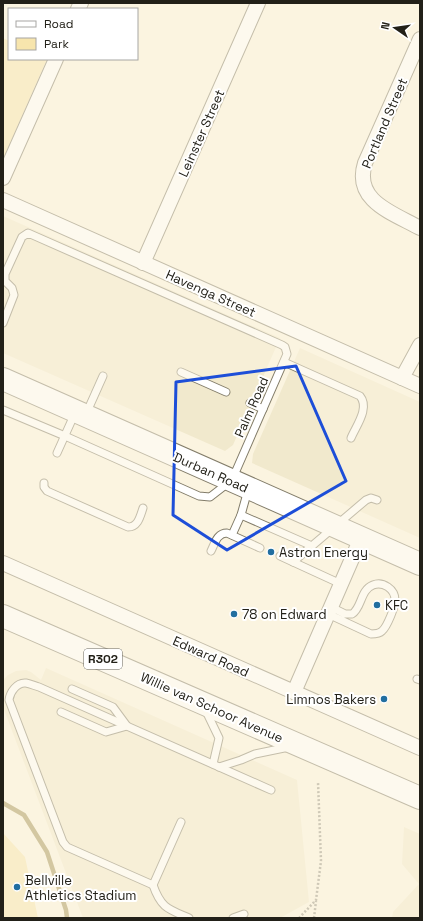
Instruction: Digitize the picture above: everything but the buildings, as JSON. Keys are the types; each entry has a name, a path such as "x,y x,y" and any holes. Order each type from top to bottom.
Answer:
{"main road":[{"name":"Durban Road","path":"3,379 420,564"},
{"name":"Willie van Schoor Avenue","path":"3,616 420,798"}],"street":[{"name":"Leinster Street","path":"143,263 258,3"},
{"name":"Portland Street","path":"420,39 365,162 362,175 365,188 374,202 420,228"},
{"path":"3,178 56,60"},
{"name":"Havenga Street","path":"3,200 420,386"},
{"path":"402,378 420,344"},
{"path":"294,692 361,538"},
{"name":"Edward Road","path":"3,564 420,748"}],"lane":[{"name":"Palm Road","path":"3,323 14,295 12,288 5,280 5,274 22,237 28,233 282,345 287,350 287,354 264,409 240,484 242,514 232,535"},
{"path":"284,362 360,396 364,403 364,409 351,438"},
{"path":"181,372 226,392"},
{"path":"57,453 65,436 103,376"},
{"path":"250,403 264,409"},
{"path":"3,410 203,498 213,496 240,484"},
{"path":"44,483 44,487 47,491 128,528 136,524 143,508"},
{"path":"293,562 366,500 371,498 377,500"},
{"path":"242,514 312,546"},
{"path":"211,551 216,539 221,534 227,533 260,548"},
{"path":"280,556 341,584"},
{"path":"377,584 387,586 391,590 395,600 395,605 384,629 378,634 371,634 329,611 352,614 356,610 365,591 377,584"},
{"path":"189,918 168,909 158,898 153,885 66,845 9,700 15,688 26,683 39,687 271,790"},
{"path":"72,689 113,707 127,726"},
{"path":"202,703 220,738 216,766"},
{"path":"61,712 106,732 127,726"},
{"path":"216,766 241,760 255,754 299,745"},
{"path":"153,885 181,822"},
{"path":"233,918 244,914"}],"path":[{"path":"314,918 321,861 318,782"},
{"path":"299,918 316,900"}],"highlighted area":[{"path":"296,366 346,481 227,550 173,515 176,382"}],"shaded area":[{"path":"3,216 280,338 233,445 225,451 3,353"},
{"path":"300,348 420,402 420,538 252,463 253,454"},
{"path":"46,668 297,780 309,902 280,918 83,918 3,707 3,680 8,675 16,671 26,670 41,680"},
{"path":"404,827 420,834 420,918 392,918 393,912 419,884 402,864"}],"green space":[{"path":"3,38 8,40 8,60 47,60 3,159"},
{"name":"Bellville Athletics Stadium","path":"3,833 25,857 38,918 3,918"}],"waterway":[{"path":"3,803 24,815 47,852 66,910 67,918"}],"place":[{"name":"Astron Energy","path":"271,552"},
{"name":"KFC","path":"377,605"},
{"name":"78 on Edward","path":"234,614"},
{"name":"Limnos Bakers","path":"384,699"},
{"name":"Bellville Athletics Stadium","path":"17,887"}]}
